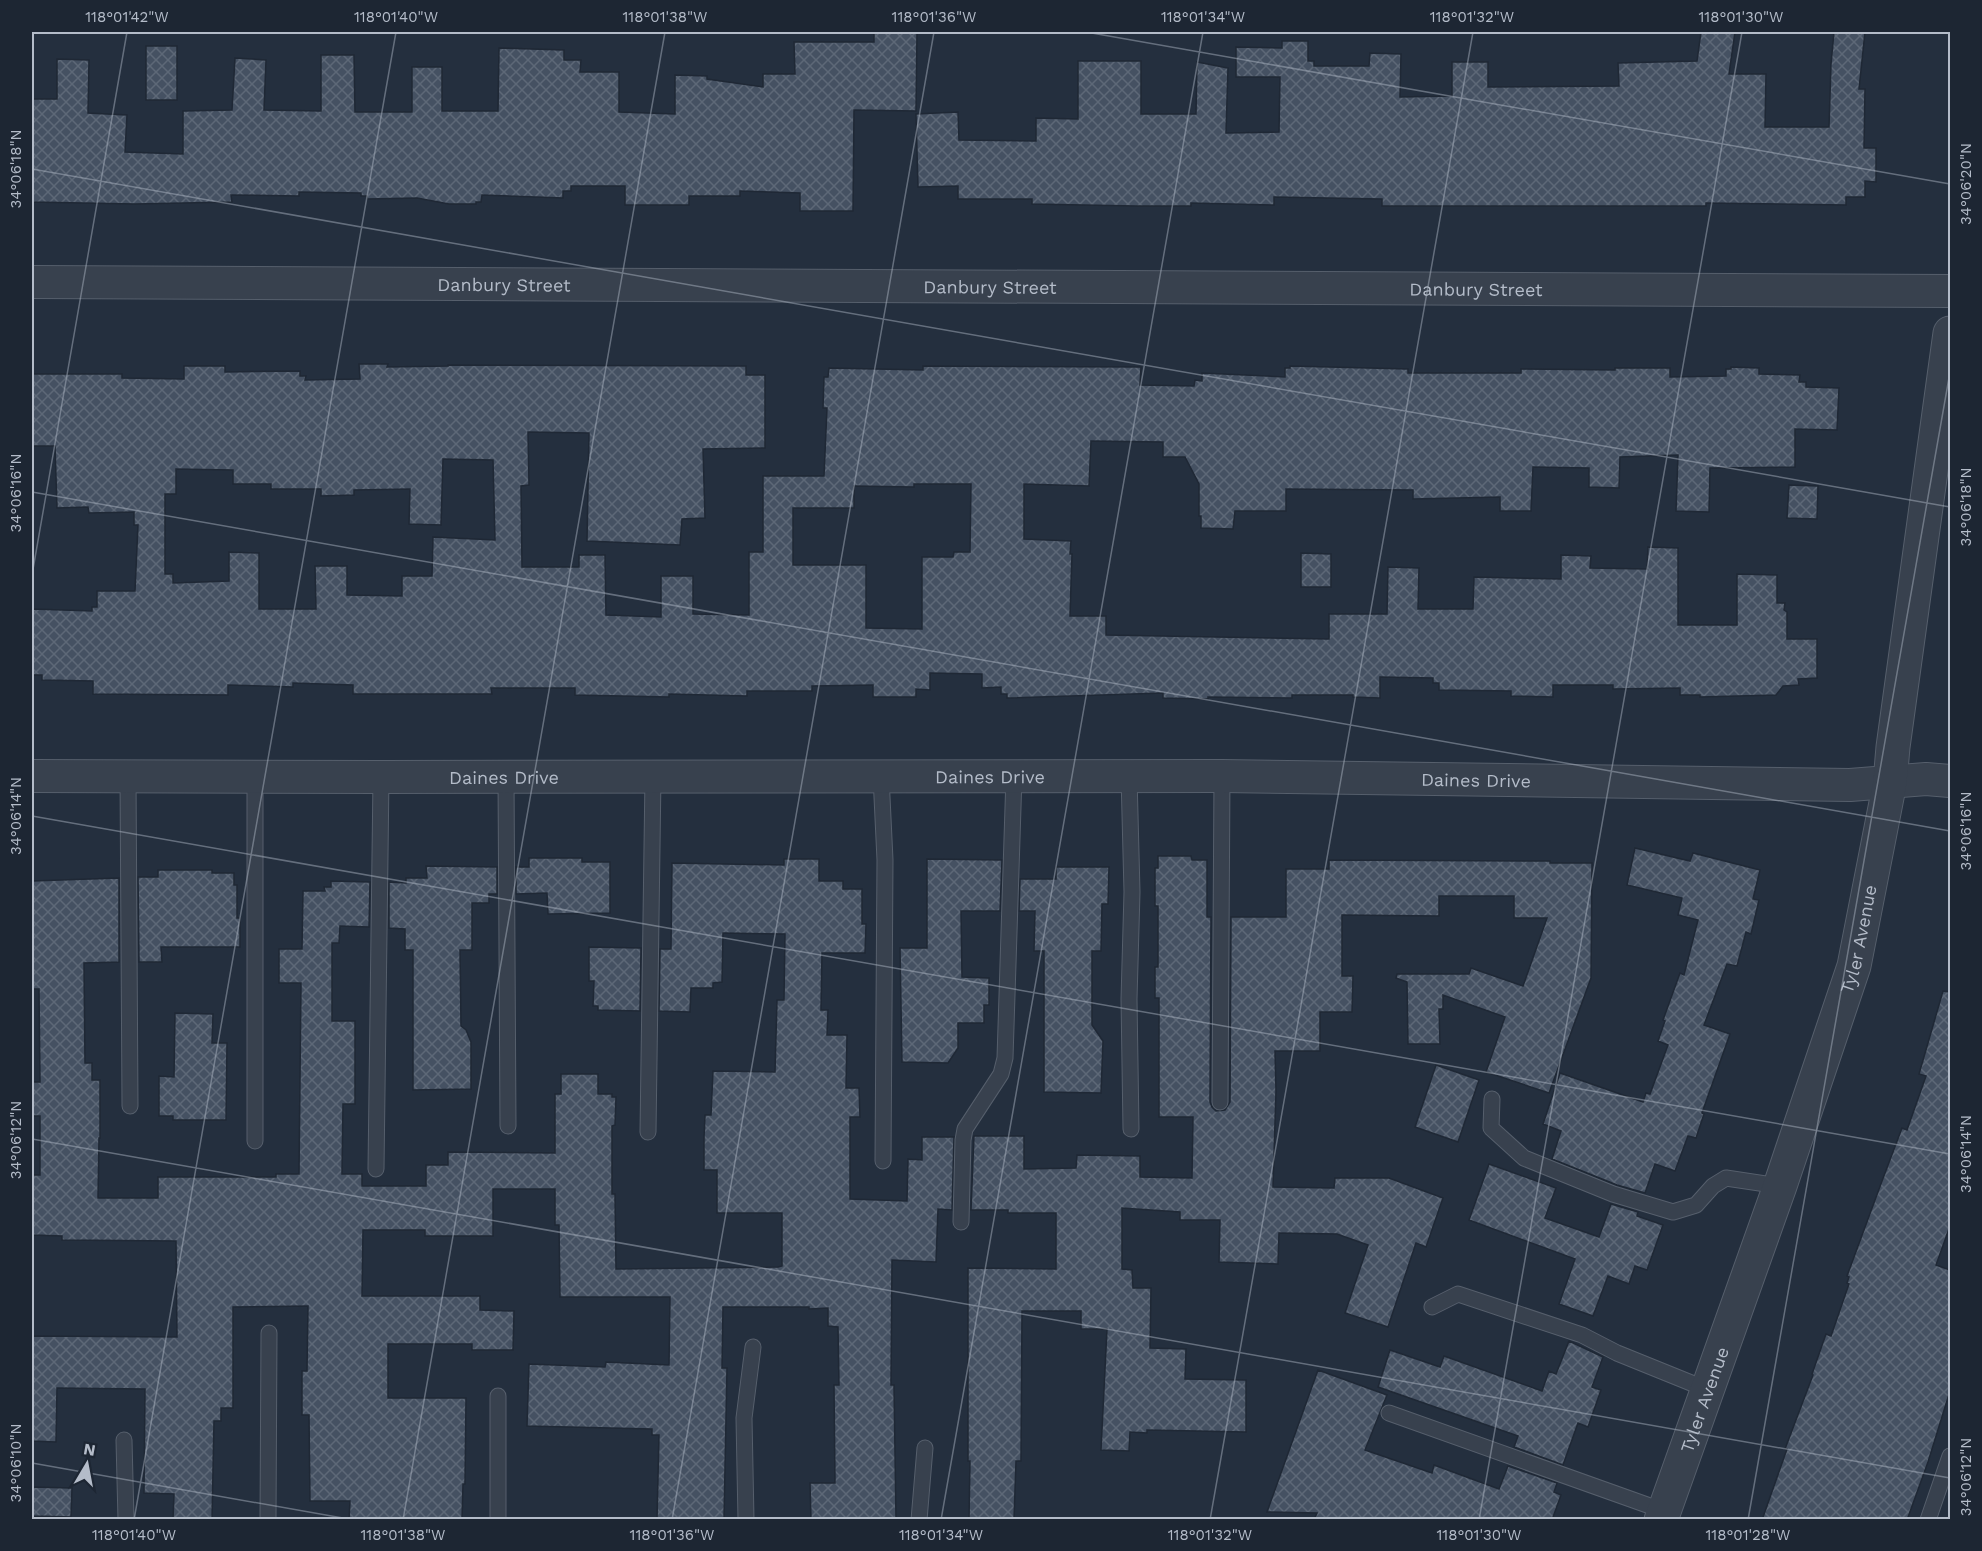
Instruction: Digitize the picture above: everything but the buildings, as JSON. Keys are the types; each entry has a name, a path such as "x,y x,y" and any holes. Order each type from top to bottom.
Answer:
{"street":[{"name":"Danbury Street","path":"32,282 1950,291"},
{"name":"Tyler Avenue","path":"1662,1515 1780,1186 1854,966 1890,782 1950,333"},
{"name":"Daines Drive","path":"32,776 1222,776 1850,785 1926,779 1950,781"}],"lane":[{"path":"128,776 130,1106"},
{"path":"648,1132 653,776"},
{"path":"882,776 885,860 883,1161"},
{"path":"961,1222 965,1130 1001,1074 1005,1058 1014,776"},
{"path":"1129,776 1132,892 1129,999 1131,1129"},
{"path":"1220,1102 1222,776"},
{"path":"255,777 255,1141"},
{"path":"376,1169 381,777"},
{"path":"506,777 508,1126"},
{"path":"1492,1100 1491,1128 1524,1158 1613,1194 1673,1212 1696,1205 1713,1186 1726,1178 1780,1186"},
{"path":"1432,1307 1458,1294 1581,1335 1617,1353 1707,1389"},
{"path":"268,1520 269,1333"},
{"path":"746,1520 744,1418 753,1347"},
{"path":"498,1396 498,1520"},
{"path":"1389,1413 1662,1515"},
{"path":"124,1440 126,1520"},
{"path":"919,1520 925,1448"},
{"path":"1928,1520 1950,1456"}]}
